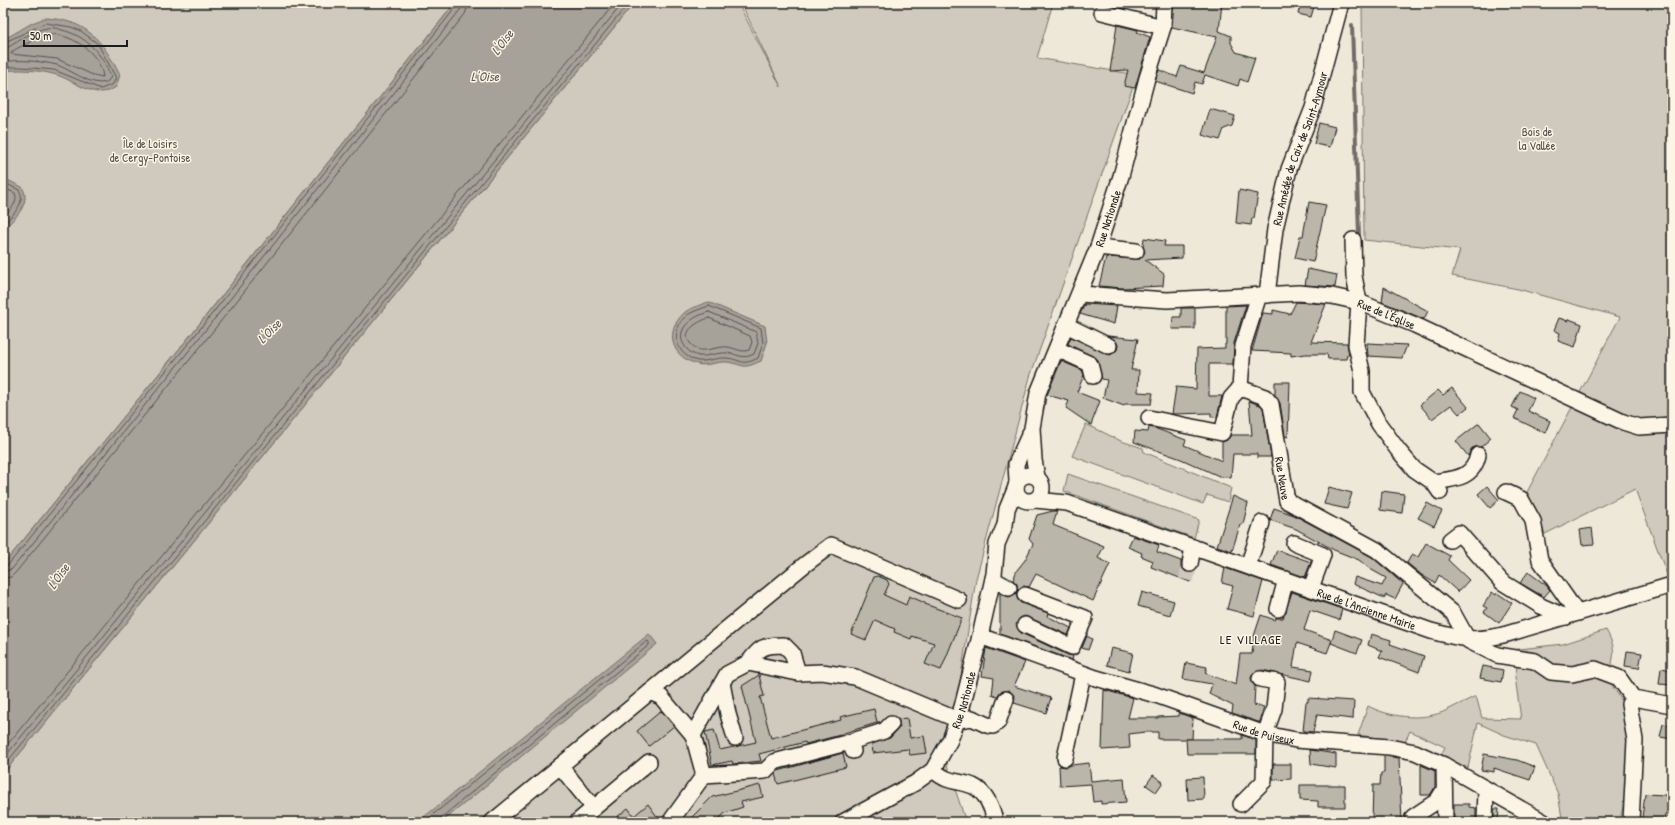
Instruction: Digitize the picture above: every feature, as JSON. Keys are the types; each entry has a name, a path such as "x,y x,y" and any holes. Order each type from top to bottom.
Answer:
{"street":[{"name":"Rue Nationale","path":"1039,479 1034,460 1032,428 1038,393 1080,294 1098,247 1163,27 1164,3"},
{"name":"Rue Amédée de Caix de Saint-Aymour","path":"1263,295 1288,168 1313,108 1341,3"},
{"path":"1102,12 1163,27"},
{"path":"1353,240 1354,276 1359,302 1356,346 1362,371 1362,392 1379,424 1414,469 1436,487 1461,478 1477,461 1478,455"},
{"path":"1098,247 1136,251"},
{"name":"Rue de l'Église","path":"1080,294 1166,300 1299,293 1332,296 1359,302 1415,324 1623,422 1639,427 1672,425"},
{"path":"1149,418 1222,433 1231,398 1240,388 1243,346 1263,295"},
{"path":"1066,325 1110,346"},
{"path":"1057,349 1090,364 1092,376"},
{"name":"Rue Neuve","path":"1240,388 1265,397 1271,404 1287,501 1377,550 1453,613 1468,640"},
{"name":"Rue Nationale","path":"843,822 915,783 933,770 950,740 958,720 997,571 997,544 1005,525 1007,509 1016,484 1016,464 1032,428"},
{"path":"1027,475 1039,479 1042,492 1032,500 1019,497 1016,484 1027,475"},
{"name":"Rue de l'Ancienne Mairie","path":"1039,479 1067,503"},
{"path":"1506,492 1521,499 1533,521 1540,560 1572,615"},
{"name":"Rue Nationale","path":"1005,525 1032,500"},
{"name":"Rue de l'Ancienne Mairie","path":"1032,500 1067,503 1202,547 1286,580 1431,631 1468,640 1497,637 1672,584"},
{"path":"1248,566 1262,523"},
{"path":"1450,540 1459,533 1502,582 1541,606 1572,615"},
{"path":"1294,543 1323,555 1311,588"},
{"path":"492,822 803,566 831,545 959,600"},
{"path":"1190,564 1202,547"},
{"path":"997,571 1009,588"},
{"path":"1278,609 1286,580"},
{"path":"1025,595 1085,618 1072,647"},
{"path":"1025,625 1079,650 1065,758"},
{"name":"Rue de Puiseux","path":"980,636 1077,672 1156,695 1265,734 1313,742 1389,747 1415,752 1444,765 1544,822"},
{"path":"1468,640 1497,655 1535,661 1551,672 1572,674 1595,669 1619,678 1633,698 1672,705"},
{"path":"692,735 727,674 748,663 758,650 766,645 784,645 792,653 798,673"},
{"path":"748,663 798,673 822,672 855,677 958,720 972,718 987,725 993,726 998,722 1006,699"},
{"path":"1241,804 1264,781 1265,734 1274,709 1277,682 1260,679"},
{"path":"722,683 728,714 735,738"},
{"path":"650,692 661,697 692,735 704,775"},
{"path":"1631,822 1635,740 1629,704 1633,698"},
{"path":"704,775 767,777 774,762 852,746 884,731 891,724"},
{"path":"577,822 649,762"},
{"path":"1444,765 1445,822"},
{"path":"560,766 594,808"},
{"path":"933,770 950,781 973,786 978,790 992,808 995,822"},
{"path":"670,822 704,775"},
{"path":"1485,822 1486,789"},
{"path":"1413,816 1437,801 1444,790"}],"green space":[{"name":"Île de Loisirs de Cergy-Pontoise","path":"3,3 455,3 189,337 3,565"},
{"path":"634,3 738,3 781,87 741,3 1053,3 1037,58 1137,75 1030,377 976,579 947,765 966,822 3,822 3,774"},
{"name":"Bois de la Vallée","path":"1362,3 1672,3 1672,588 1635,489 1545,534 1527,492 1620,317 1518,289 1452,276 1460,250 1364,240"},
{"path":"1086,424 1121,441 1143,448 1144,452 1231,488 1228,502 1207,495 1203,504 1072,456"},
{"path":"1068,474 1199,520 1194,538 1064,491"},
{"path":"1606,630 1613,645 1611,680 1615,690 1624,704 1628,721 1630,750 1629,764 1620,822 1572,822 1562,818 1558,794 1536,745 1504,735 1478,723 1468,768 1441,755 1445,747 1410,731 1405,742 1358,735 1368,706 1385,713 1415,717 1434,715 1443,712 1476,696 1482,718 1521,719 1515,677 1520,652 1511,650 1563,644"}],"water":[{"name":"L’Oise","path":"455,3 634,3 3,774 3,565 189,337"},
{"path":"45,18 72,23 92,34 107,52 120,75 116,87 108,91 92,91 61,77 47,73 28,70 3,71 3,40 32,23"},
{"path":"3,178 22,187 25,193 25,199 24,205 17,216 3,229"},
{"path":"708,302 765,326 767,343 761,361 746,366 727,362 700,365 688,361 681,356 676,350 672,336 678,320 686,311"},
{"path":"649,634 657,644 442,822 418,822"}],"building":[{"path":"1174,3 1222,3 1219,31 1231,36 1231,43 1236,52 1255,58 1247,82 1240,79 1238,86 1205,75 1202,84 1195,82 1192,93 1155,81 1159,70 1177,77 1181,66 1204,73 1217,37 1172,27"},
{"path":"1301,3 1315,3 1311,17 1298,14"},
{"path":"1117,25 1138,30 1137,32 1150,37 1135,88 1124,86 1128,70 1110,71"},
{"path":"1210,109 1235,116 1232,126 1224,129 1220,140 1202,135"},
{"path":"1319,123 1335,127 1330,147 1314,144"},
{"path":"1239,190 1258,194 1254,218 1252,218 1251,225 1236,223"},
{"path":"1309,202 1326,205 1313,262 1295,258 1300,236 1303,236"},
{"path":"1144,238 1165,241 1164,246 1182,246 1182,258 1145,260 1164,274 1163,286 1122,288 1099,286 1106,257 1140,259 1145,252 1143,246"},
{"path":"1308,269 1337,275 1335,287 1305,285"},
{"path":"1384,287 1428,311 1424,319 1382,302"},
{"path":"1296,302 1326,304 1311,342 1347,343 1349,355 1347,355 1346,359 1328,359 1327,354 1291,356 1291,353 1252,351 1263,313 1273,314 1273,310 1290,314"},
{"path":"1085,304 1117,306 1114,324 1080,314"},
{"path":"1246,305 1234,343 1233,364 1209,364 1209,396 1222,396 1217,417 1211,416 1211,413 1172,414 1176,387 1196,389 1197,349 1225,348 1226,306"},
{"path":"1181,308 1195,308 1195,329 1172,329 1173,317 1181,317"},
{"path":"1559,318 1568,321 1569,319 1582,324 1575,347 1558,341 1560,333 1554,330"},
{"path":"1108,336 1138,339 1131,370 1139,370 1138,392 1153,393 1151,404 1125,404 1124,406 1103,398 1107,380 1102,379 1097,359 1068,344 1071,337 1110,355 1117,350 1118,345 1116,341"},
{"path":"1367,343 1407,345 1402,358 1368,356"},
{"path":"1061,361 1082,370 1084,375 1077,392 1100,401 1091,425 1066,408 1069,401 1047,395"},
{"path":"1275,382 1290,382 1288,437 1285,436 1280,403 1275,395"},
{"path":"1452,388 1468,407 1459,414 1451,405 1432,419 1420,405 1438,390 1443,395"},
{"path":"1520,391 1534,398 1528,411 1550,421 1545,433 1514,418 1518,410 1512,407"},
{"path":"1249,401 1260,405 1263,408 1271,457 1257,457 1257,454 1233,454 1231,478 1219,476 1181,459 1134,442 1135,431 1148,432 1149,427 1186,440 1184,445 1222,461 1222,442 1228,439 1231,435 1252,435"},
{"path":"1479,423 1491,438 1481,447 1472,448 1468,456 1456,441"},
{"path":"1487,486 1499,500 1490,508 1478,494"},
{"path":"1329,487 1352,493 1347,509 1324,504"},
{"path":"1382,491 1404,494 1402,513 1380,510"},
{"path":"1233,496 1248,503 1243,524 1240,525 1232,551 1217,546"},
{"path":"1427,503 1442,511 1434,526 1418,518"},
{"path":"1274,508 1294,515 1372,557 1403,584 1395,599 1386,595 1384,598 1353,584 1355,577 1382,586 1386,578 1370,569 1359,560 1334,550 1296,529 1270,520"},
{"path":"1057,511 1053,525 1104,546 1098,558 1110,564 1093,601 1036,574 1029,587 1023,586 1017,591 1017,584 1013,580 1017,570 1025,560 1033,544 1029,539 1037,515"},
{"path":"1592,528 1594,544 1582,545 1580,530"},
{"path":"1133,536 1159,545 1157,552 1181,561 1181,567 1184,571 1192,573 1190,582 1151,567 1153,561 1141,556 1142,553 1128,547"},
{"path":"1426,543 1450,556 1448,560 1469,580 1458,592 1439,575 1435,583 1423,576 1407,563 1412,554 1418,557"},
{"path":"1277,550 1311,562 1305,577 1271,565"},
{"path":"1225,568 1263,581 1254,616 1227,609 1233,586 1222,583"},
{"path":"1528,572 1546,585 1550,590 1544,597 1520,583"},
{"path":"878,576 887,580 889,584 884,595 906,605 909,596 925,604 962,618 941,670 925,664 934,643 912,636 911,639 894,632 895,629 875,620 866,640 851,634 874,577"},
{"path":"1142,592 1174,601 1170,615 1138,606"},
{"path":"1292,592 1342,609 1339,620 1310,610 1304,630 1332,640 1327,653 1297,643 1293,667 1313,670 1311,681 1262,670 1253,673 1251,678 1255,686 1254,705 1264,707 1260,722 1232,713 1233,706 1209,694 1212,684 1183,679 1186,663 1207,667 1205,673 1236,685 1240,654 1252,654 1254,636 1261,615 1275,620 1276,618 1283,618"},
{"path":"1492,592 1496,595 1497,593 1512,603 1499,623 1484,612 1487,608 1483,606"},
{"path":"1000,593 1009,597 1016,593 1018,600 1021,603 1048,613 1047,616 1071,628 1068,635 1025,616 1020,618 1016,625 1021,633 1073,656 1072,660 1000,634"},
{"path":"1335,630 1362,640 1357,653 1331,643"},
{"path":"1371,634 1391,640 1390,644 1424,656 1419,672 1379,657 1382,651 1368,645"},
{"path":"1087,636 1092,639 1088,650 1082,648"},
{"path":"986,648 1025,662 1014,686 1051,698 1046,713 1014,703 1015,697 1009,690 1000,692 997,697 992,695 994,678 982,676"},
{"path":"1111,648 1133,653 1129,671 1107,665"},
{"path":"1627,651 1642,653 1639,668 1625,666"},
{"path":"1483,666 1503,670 1501,682 1480,678"},
{"path":"1661,668 1672,670 1672,685 1659,684"},
{"path":"759,675 764,696 760,697 771,738 841,720 840,717 874,709 877,722 880,722 844,734 759,754 761,761 733,764 732,761 712,765 705,732 714,730 720,750 756,742 742,686"},
{"path":"1104,690 1133,698 1128,718 1179,716 1179,713 1193,718 1192,739 1158,739 1158,732 1145,732 1129,734 1130,748 1102,750"},
{"path":"1308,698 1354,701 1353,719 1317,715 1313,732 1303,731 1306,702 1308,702"},
{"path":"661,711 674,726 649,746 637,731"},
{"path":"907,718 910,738 924,736 927,753 910,755 908,749 873,753 872,744 890,738 900,727 898,719"},
{"path":"1663,724 1672,725 1672,739 1660,737"},
{"path":"1242,735 1256,740 1256,754 1187,754 1186,739 1242,739"},
{"path":"1310,750 1336,754 1336,768 1311,764"},
{"path":"843,753 846,767 778,784 775,774 778,771"},
{"path":"1484,754 1517,760 1535,767 1530,780 1494,768 1494,772 1481,770"},
{"path":"1384,756 1399,758 1402,822 1372,822 1373,785 1380,785 1381,773 1384,773"},
{"path":"1089,763 1091,781 1124,778 1126,802 1101,804 1101,801 1093,802 1091,784 1060,786 1059,766 1067,767 1071,765"},
{"path":"1273,764 1291,764 1291,779 1273,780"},
{"path":"1421,765 1435,771 1435,787 1430,795 1421,795"},
{"path":"1153,775 1163,782 1156,792 1146,785"},
{"path":"1203,777 1204,799 1188,800 1187,778"},
{"path":"760,785 763,797 741,802 743,807 725,813 716,822 687,822 712,797"},
{"path":"1300,785 1345,785 1345,807 1318,807 1318,801 1300,800"},
{"path":"1645,794 1665,795 1672,804 1672,809 1665,814 1664,820 1642,818"},
{"path":"648,804 661,822 611,822 628,808 634,816"},
{"path":"1454,804 1469,804 1469,807 1476,808 1476,821 1454,819"},
{"path":"1494,809 1499,809 1498,822 1494,822"}],"waterway":[{"path":"1352,25 1359,235"}],"tunnel":[{"path":"1186,580 1190,564"}],"district":[{"name":"LE VILLAGE","path":"1251,639"}],"water label":[{"name":"L'Oise","path":"502,42"},
{"name":"L'Oise","path":"269,331"},
{"name":"L'Oise","path":"58,576"}]}
